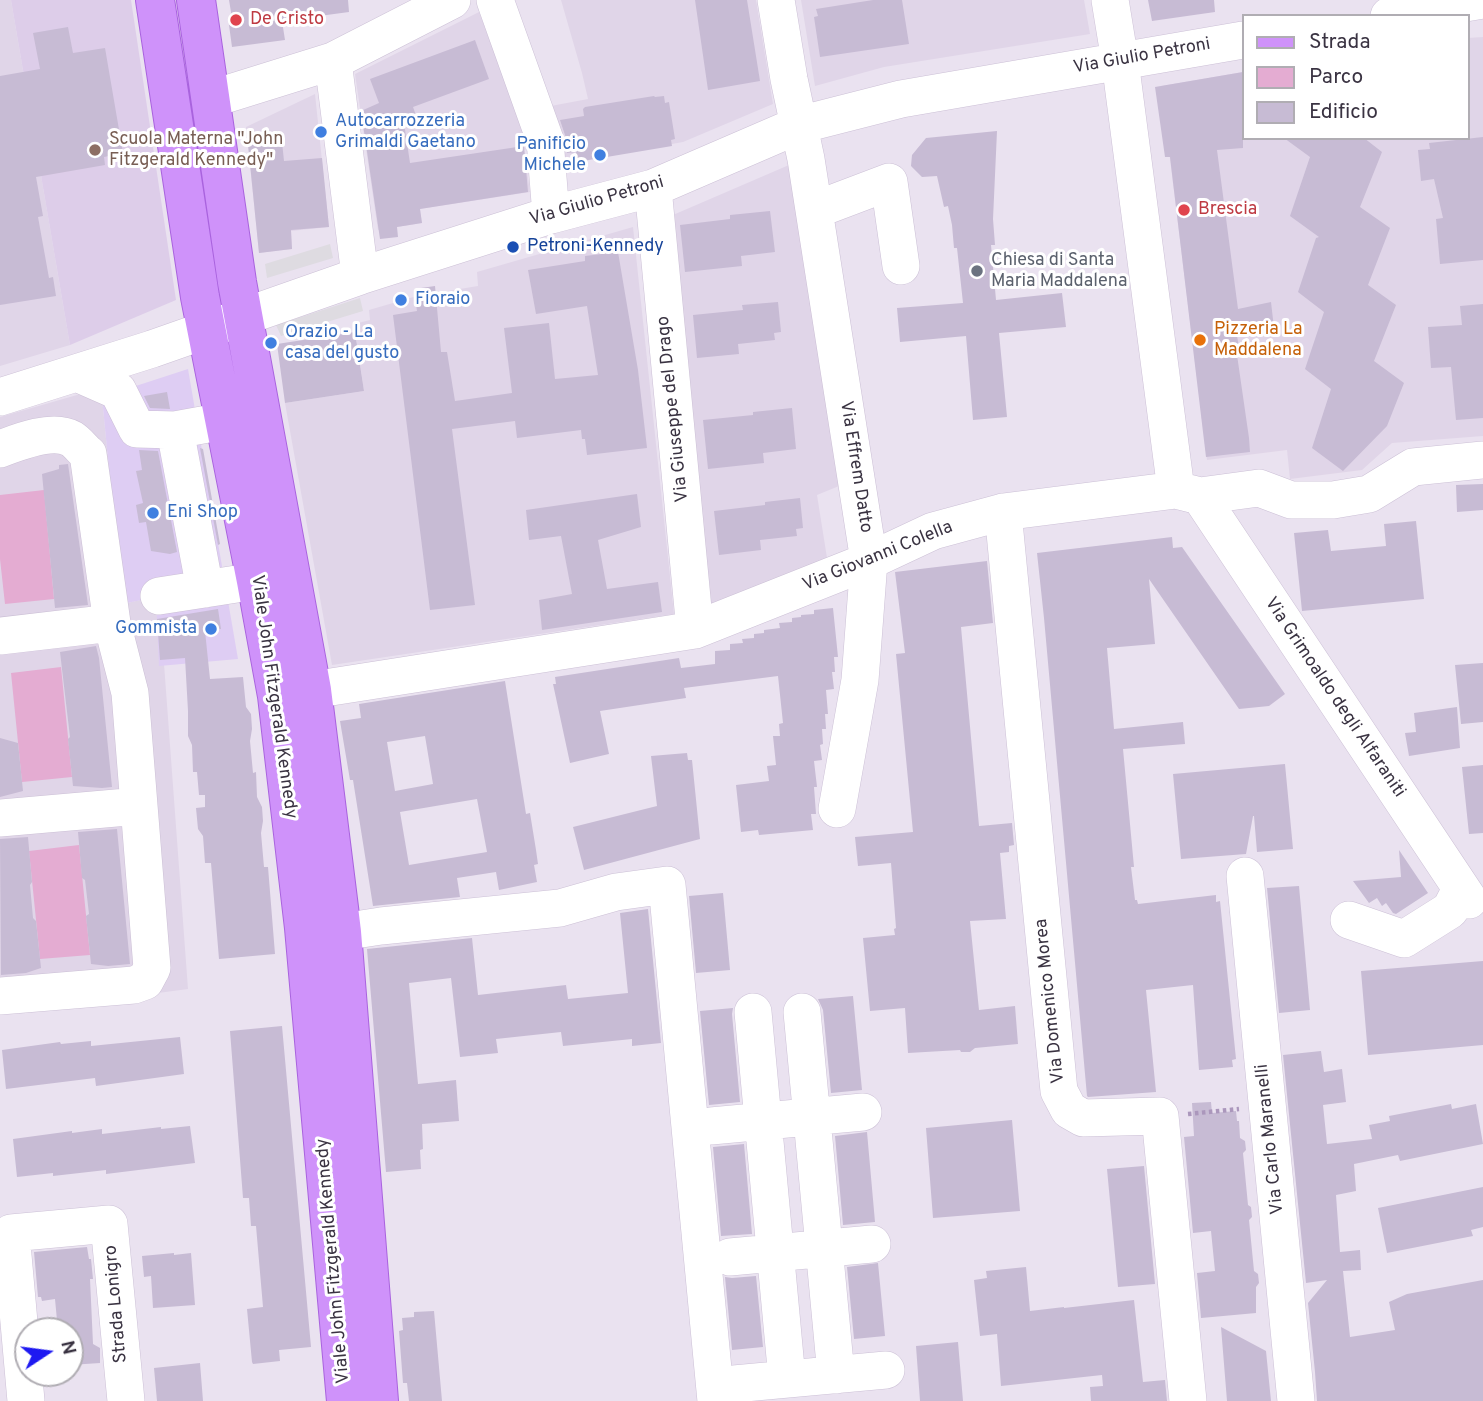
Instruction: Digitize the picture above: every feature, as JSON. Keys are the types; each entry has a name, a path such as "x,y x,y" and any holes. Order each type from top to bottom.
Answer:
{"main road":[{"name":"Viale John Fitzgerald Kennedy","path":"155,0 206,330 277,696 304,928 346,1401"},
{"name":"Viale John Fitzgerald Kennedy","path":"196,0 237,282 312,690 342,932 379,1401"}],"street":[{"path":"211,99 333,61 452,0"},
{"path":"495,0 545,140 551,215"},
{"name":"Via Effrem Datto","path":"776,0 815,210 869,561 860,680 837,810"},
{"name":"Via Grimoaldo degli Alfaraniti","path":"1110,0 1188,493 1465,895 1450,910 1404,939 1349,920"},
{"path":"1401,14 1483,0"},
{"name":"Via Giulio Petroni","path":"4,396 360,276 551,215 653,188 799,125 901,99 1242,40"},
{"path":"333,61 360,276"},
{"path":"815,210 888,183 901,266"},
{"name":"Via Giuseppe del Drago","path":"653,188 695,630"},
{"path":"77,373 118,391 137,429 175,430 224,421"},
{"path":"0,996 134,985 145,981 152,968 130,694 112,623 88,454 71,438 52,435 9,445 4,396"},
{"path":"175,430 205,589"},
{"name":"Via Giovanni Colella","path":"312,690 695,630 869,561 933,531 1003,512 1259,488 1291,500 1333,500 1369,494 1413,467 1483,460"},
{"name":"Via Domenico Morea","path":"1003,512 1059,1091 1069,1110 1083,1118 1160,1116"},
{"path":"159,596 257,582"},
{"path":"0,636 112,623"},
{"path":"0,818 139,806"},
{"name":"Via Carlo Maranelli","path":"1245,876 1296,1401"},
{"path":"342,932 560,908 616,892 667,885 725,1392 813,1383 886,1370"},
{"path":"753,1012 775,1253 813,1383"},
{"path":"803,1012 824,1249 813,1383"},
{"path":"711,1126 863,1112"},
{"path":"1160,1116 1188,1401"},
{"name":"Strada Lonigro","path":"26,1401 11,1233 109,1224 126,1401"},
{"path":"730,1257 872,1244"}],"path":[{"path":"1160,1116 1268,1106"}],"shaded area":[{"path":"0,0 11,0 70,345 0,366"},
{"name":"Scuola Materna \"John Fitzgerald Kennedy\"","path":"11,0 131,0 176,300 70,345"},
{"path":"561,0 756,0 773,104 683,142 557,165 540,108 588,99"},
{"path":"801,0 1084,0 1090,34 884,67 815,86"},
{"path":"479,12 531,149 524,150 530,192 420,209 422,223 378,230 355,74"},
{"path":"1483,37 1483,436 1392,443 1362,470 1290,479 1287,450 1207,460 1161,86 1242,72 1242,140 1469,140 1469,38"},
{"path":"315,94 329,227 291,231 292,249 259,253 246,127"},
{"path":"789,165 839,486 817,495 827,558 708,605 666,218"},
{"path":"633,227 674,614 332,665 285,403 364,391 354,324 370,320 369,310 417,296 478,286 477,272"},
{"path":"330,244 333,258 267,278 265,264"},
{"path":"360,298 363,311 281,336 276,325"},
{"path":"188,369 238,659 159,666 156,597 122,604 102,397"},
{"path":"91,391 102,397 122,604 159,596 188,989 0,1014 0,417"}],"green space":[{"path":"44,490 54,599 5,604 0,559 0,495"},
{"path":"61,667 72,777 22,782 11,673"},
{"path":"79,845 90,955 40,959 29,851"}],"building":[{"path":"229,0 348,0 349,12 282,21 285,40 232,47 229,25 233,24"},
{"path":"695,0 747,0 760,81 708,90"},
{"path":"873,0 902,0 909,44 820,57 814,17 818,16 816,9"},
{"path":"1148,0 1214,0 1215,12 1152,21"},
{"path":"68,27 73,53 105,48 123,153 104,157 105,165 36,177 43,216 38,217 49,278 53,277 56,296 0,305 0,76 40,69 33,33"},
{"path":"475,40 489,79 413,107 417,118 404,123 410,163 524,146 528,192 420,209 422,223 397,227 398,237 380,239 361,111 379,103 370,79"},
{"path":"1242,72 1243,148 1217,150 1238,309 1271,302 1274,328 1237,336 1239,347 1236,348 1250,452 1206,457 1170,157 1165,157 1155,87"},
{"path":"664,96 665,103 669,102 675,139 671,140 672,146 577,162 576,152 567,153 566,138 560,120 584,116 585,107"},
{"name":"Chiesa di Santa Maria Maddalena","path":"997,131 993,219 995,245 991,245 996,300 1062,293 1066,327 999,333 1007,417 973,420 966,336 900,342 897,308 963,303 957,248 954,248 948,206 944,207 937,176 922,177 911,166 912,155 926,138"},
{"path":"1483,137 1483,260 1440,264 1436,219 1443,218 1434,179 1421,181 1418,150 1430,149 1429,143"},
{"path":"1287,140 1367,140 1382,152 1360,207 1390,228 1368,285 1396,305 1374,361 1404,383 1387,426 1343,471 1312,448 1331,389 1305,369 1324,312 1298,292 1316,238 1319,237 1290,216 1310,157"},
{"path":"282,142 284,161 322,158 329,227 291,230 292,249 259,253 248,144"},
{"path":"770,211 775,252 741,256 742,266 685,272 680,225 730,219 730,215"},
{"path":"618,252 638,370 647,448 587,455 581,430 517,438 515,421 452,429 475,605 430,610 393,315 417,311 414,289 435,286 441,352 447,352 455,401 512,393 504,328 549,323 555,379 598,375 587,306 536,314 528,270 585,261 585,256"},
{"path":"778,302 781,332 774,333 775,340 738,344 739,354 697,358 693,315 743,310 742,305"},
{"path":"1483,304 1483,418 1456,420 1451,367 1431,368 1428,327 1462,325 1460,306"},
{"path":"355,332 364,391 285,403 277,344"},
{"path":"167,392 170,409 150,408 144,396"},
{"path":"792,408 796,449 763,453 764,463 708,469 703,420"},
{"path":"200,448 203,449 220,544 218,545"},
{"path":"139,450 158,451 177,552 170,554 151,551 146,522 139,523 136,505 143,503 136,471 142,470"},
{"path":"68,464 88,605 55,608 42,474 59,469 59,465"},
{"path":"1483,484 1483,510 1457,512 1456,485"},
{"path":"637,494 641,527 598,540 607,589 658,582 662,612 542,630 539,600 572,594 561,536 529,540 526,510"},
{"path":"800,498 803,528 796,529 797,536 760,540 761,550 719,555 714,511"},
{"path":"1416,521 1424,599 1302,611 1294,533 1328,530 1331,551 1386,546 1384,524"},
{"path":"1172,537 1173,548 1182,547 1285,694 1269,706 1239,709 1149,579 1155,644 1107,648 1114,729 1183,722 1185,744 1123,749 1135,900 1138,904 1216,895 1216,902 1220,901 1236,1059 1232,1060 1233,1067 1199,1070 1193,985 1146,990 1156,1092 1088,1097 1037,553"},
{"path":"987,561 993,623 961,627 979,826 1012,823 1014,845 1009,846 1009,852 1000,853 1006,919 970,921 979,1010 1015,1006 1018,1044 975,1048 970,1052 960,1050 908,1053 905,1008 870,1011 863,938 895,935 891,863 858,866 855,837 913,832 896,654 905,653 895,572"},
{"path":"833,608 838,657 834,657 835,672 832,672 834,689 826,690 828,714 825,714 826,729 822,729 822,760 814,761 817,787 814,787 816,814 811,814 813,830 759,835 758,830 741,832 736,785 769,781 767,766 776,765 773,736 780,736 779,724 783,723 778,676 684,688 686,698 600,711 609,754 570,763 553,684 556,684 555,677 679,658 681,668 715,664 715,651 730,650 730,644 743,643 742,639 754,638 754,634 780,628 779,623 792,622 792,618 814,614 814,610"},
{"path":"218,609 221,629 205,631 210,679 243,677 246,707 251,714 253,773 256,772 257,797 262,807 264,867 268,867 275,954 219,959 211,863 205,863 203,836 198,829 196,808 205,807 205,795 199,795 197,772 193,772 192,745 188,736 185,658 160,660 157,619"},
{"path":"96,646 112,787 102,788 73,786 60,652"},
{"path":"1483,663 1483,722 1461,724 1455,665"},
{"path":"505,681 526,814 530,813 536,850 538,864 534,865 537,882 499,890 496,872 457,878 460,897 373,906 353,780 350,780 340,721 361,718 359,704","holes":["425,736 433,784 395,791 387,742","477,799 487,852 409,865 400,812"]},
{"path":"1457,707 1460,748 1409,756 1405,733 1416,732 1414,713"},
{"path":"0,738 18,743 23,791 0,797"},
{"path":"687,753 688,760 692,760 700,839 584,870 573,827 657,806 651,756"},
{"path":"1285,764 1293,849 1257,852 1253,816 1246,854 1181,859 1173,774"},
{"path":"1483,765 1483,833 1469,834 1462,767"},
{"path":"117,829 130,964 91,964 86,916 89,914 85,880 82,878 78,832"},
{"path":"28,837 33,918 36,921 41,968 26,973 1,975 0,839"},
{"path":"1399,850 1428,893 1396,914 1386,903 1382,906 1377,898 1369,903 1353,881 1401,877"},
{"path":"1299,886 1310,1010 1279,1013 1267,888"},
{"path":"723,893 730,970 696,973 689,896"},
{"path":"648,909 661,1043 632,1046 632,1039 563,1046 561,1032 496,1039 498,1053 460,1057 451,978 409,983 418,1084 456,1080 459,1121 422,1124 421,1169 386,1172 367,949 472,938 478,995 566,985 568,999 628,993 620,913"},
{"path":"1483,961 1483,1045 1368,1055 1361,971"},
{"path":"853,996 862,1090 831,1093 823,1010 818,999"},
{"path":"733,1008 740,1102 709,1105 700,1011"},
{"path":"282,1026 311,1347 279,1350 280,1361 253,1364 247,1309 263,1307 256,1226 251,1226 249,1198 243,1198 230,1031"},
{"path":"180,1037 184,1074 96,1086 95,1078 6,1089 2,1050 60,1042 91,1041 91,1046"},
{"path":"1321,1051 1324,1072 1342,1069 1346,1102 1323,1105 1327,1144 1372,1139 1369,1125 1390,1121 1389,1116 1451,1104 1452,1109 1476,1104 1483,1144 1400,1161 1398,1155 1354,1164 1356,1191 1336,1195 1340,1252 1360,1250 1361,1270 1343,1271 1350,1337 1395,1330 1389,1302 1407,1294 1483,1280 1483,1401 1317,1401 1308,1303 1327,1280 1306,1283 1283,1055"},
{"path":"1211,1102 1212,1113 1236,1111 1240,1138 1245,1141 1246,1150 1243,1153 1248,1205 1251,1207 1252,1217 1249,1220 1254,1271 1258,1274 1259,1283 1256,1287 1256,1313 1201,1318 1197,1273 1215,1271 1211,1231 1193,1233 1184,1137 1194,1136 1192,1103"},
{"path":"1012,1120 1020,1211 933,1218 926,1128"},
{"path":"190,1126 195,1163 106,1174 106,1170 17,1177 13,1139 72,1131 102,1129 102,1134"},
{"path":"867,1132 875,1222 843,1225 835,1136"},
{"path":"744,1144 752,1234 721,1236 713,1147"},
{"path":"1144,1166 1155,1284 1118,1287 1107,1169"},
{"path":"1483,1187 1483,1227 1471,1230 1473,1236 1387,1253 1378,1208"},
{"path":"87,1247 93,1279 90,1279 93,1344 100,1348 100,1363 84,1364 84,1317 57,1317 55,1299 42,1301 41,1297 38,1297 34,1252"},
{"path":"191,1253 195,1305 153,1308 151,1276 144,1277 142,1256"},
{"path":"878,1263 885,1336 854,1339 847,1267"},
{"path":"1026,1267 1030,1311 1134,1300 1143,1382 1165,1380 1167,1401 1091,1401 1090,1387 1103,1386 1102,1375 1001,1386 997,1334 980,1336 974,1280 987,1278 986,1271"},
{"path":"756,1276 763,1347 732,1350 725,1277"},
{"path":"434,1311 442,1401 409,1401 407,1383 403,1383 399,1331 403,1330 402,1318 414,1317 414,1312"},
{"path":"1221,1327 1266,1351 1271,1401 1227,1401"},
{"path":"958,1342 963,1401 920,1401 916,1346"},
{"path":"200,1363 203,1401 157,1401 154,1368"}],"place":[{"name":"De Cristo","path":"236,20"},
{"name":"Autocarrozzeria Grimaldi Gaetano","path":"321,132"},
{"name":"Scuola Materna \"John Fitzgerald Kennedy\"","path":"95,150"},
{"name":"Panificio Michele","path":"600,155"},
{"name":"Brescia","path":"1184,210"},
{"name":"Petroni-Kennedy","path":"513,247"},
{"name":"Chiesa di Santa Maria Maddalena","path":"977,271"},
{"name":"Fioraio","path":"401,300"},
{"name":"Pizzeria La Maddalena","path":"1200,340"},
{"name":"Orazio - La casa del gusto","path":"271,343"},
{"name":"Eni Shop","path":"153,513"},
{"name":"Gommista","path":"211,629"}]}
